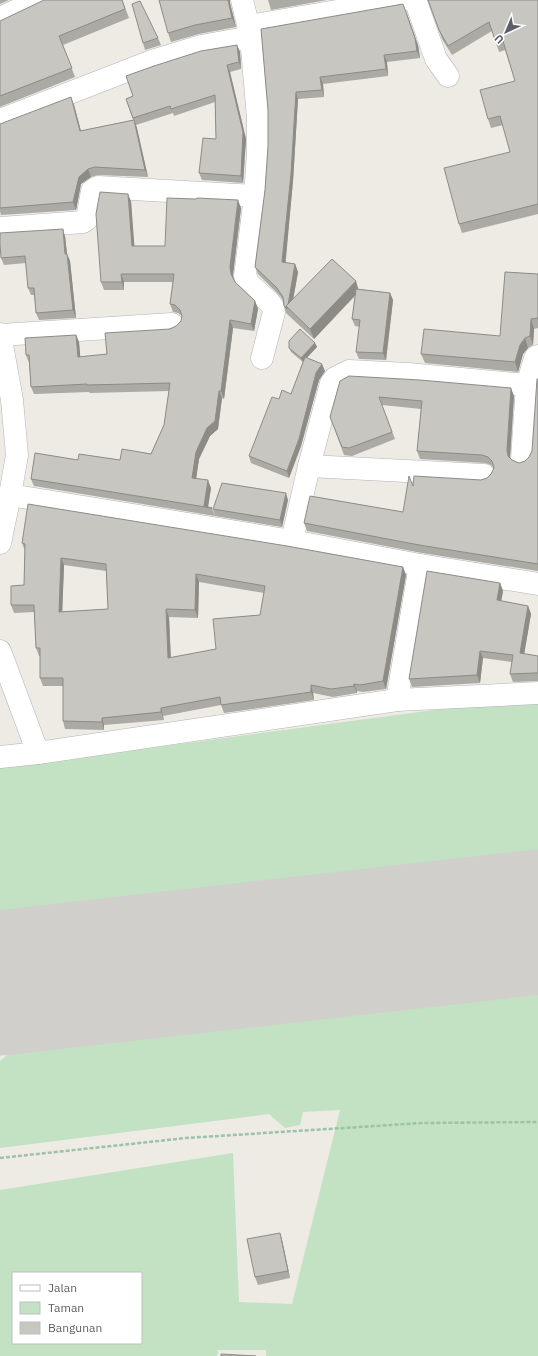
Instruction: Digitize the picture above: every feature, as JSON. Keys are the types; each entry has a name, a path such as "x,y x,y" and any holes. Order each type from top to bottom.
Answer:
{"street":[{"path":"0,18 39,0"},
{"path":"242,0 250,31 258,118 258,152 255,196 246,276 249,284 270,303 274,312 262,358"},
{"path":"0,120 152,61 250,31 402,0"},
{"path":"413,0 417,5 436,59 448,76"},
{"path":"0,228 83,222 87,219 92,191 98,186 255,196"},
{"path":"0,543 17,455 12,400 0,334 172,324"},
{"path":"522,458 527,385 535,358 538,356"},
{"path":"292,541 309,466 331,383 342,373 349,371 408,374 527,385"},
{"path":"309,466 484,476"},
{"path":"10,495 292,541 420,565 538,584"},
{"path":"397,700 420,565"},
{"path":"0,651 8,695 38,753"},
{"path":"0,756 38,753 397,700 538,693"}],"path":[{"path":"0,1158 186,1138 422,1123 538,1122"}],"green space":[{"path":"509,700 538,703 538,883 0,944 0,768"},
{"path":"538,960 538,1356 266,1356 266,1350 218,1350 217,1356 0,1356 0,1190 233,1153 239,1302 292,1304 340,1110 303,1112 300,1125 285,1128 269,1114 0,1148 0,1061 56,1014"}],"building":[{"path":"44,0 122,0 125,9 59,36 72,68 0,96 0,21"},
{"path":"159,0 228,0 232,18 195,25 168,33"},
{"path":"428,0 538,0 538,204 459,224 444,168 510,152 500,116 488,119 480,90 515,81 503,41 496,43 489,22 448,46 439,30"},
{"path":"140,1 158,38 143,43 132,4"},
{"path":"403,4 415,38 417,51 384,55 386,69 320,77 322,90 296,92 291,174 282,262 295,264 288,305 286,306 287,309 284,306 283,297 277,288 255,267 265,190 268,146 268,110 261,29"},
{"path":"237,45 239,62 227,65 243,132 241,176 199,173 203,138 216,139 215,95 171,109 170,106 133,118 126,99 133,96 126,76 201,51"},
{"path":"71,97 80,131 134,120 145,170 95,167 88,169 79,177 73,202 0,208 0,124"},
{"path":"100,192 128,194 132,246 165,246 167,198 238,200 230,267 231,274 235,282 255,301 251,324 230,320 221,391 219,391 215,421 207,428 196,452 192,478 208,480 204,506 212,508 31,479 35,453 78,460 79,454 120,460 122,449 151,454 164,425 170,383 87,384 31,387 29,355 26,355 25,338 76,335 78,357 107,354 105,333 170,329 181,321 182,316 180,310 175,305 170,304 174,274 121,274 122,282 101,282 96,214"},
{"path":"63,229 73,310 36,313 34,288 28,288 25,256 1,258 0,233"},
{"path":"332,259 356,281 310,329 286,306"},
{"path":"505,272 538,274 538,318 531,319 530,336 525,338 520,345 515,362 421,354 424,329 500,336"},
{"path":"356,289 390,293 383,353 356,352 360,320 352,319"},
{"path":"300,329 315,343 301,358 289,348 289,341"},
{"path":"305,357 322,364 316,373 299,439 287,471 249,456 272,397 279,399 282,390 291,394"},
{"path":"349,376 420,380 511,388 507,450 508,456 512,460 519,463 525,461 532,451 538,379 538,564 419,545 304,523 310,496 403,512 409,476 413,486 414,476 481,480 487,478 494,468 492,461 488,457 482,455 417,451 422,401 379,397 392,432 349,448 342,447 330,417 340,381"},
{"path":"222,483 286,493 280,520 213,509"},
{"path":"28,504 287,546 403,567 383,681 360,685 354,684 354,686 331,689 311,685 311,692 221,705 220,697 161,708 161,712 102,718 102,722 63,721 63,678 40,678 40,648 36,648 34,605 11,605 11,586 24,585 25,544 22,543","holes":["61,558 106,564 108,609 59,612","196,574 265,586 260,615 213,619 216,649 168,658 166,609 195,610"]},
{"path":"427,571 500,583 497,600 528,606 520,653 538,656 538,673 510,674 513,655 480,651 477,675 409,679"},
{"path":"280,1233 288,1271 255,1277 247,1239"},
{"path":"221,1354 256,1356 221,1356"}],"runway":[{"path":"0,983 538,922"}]}
